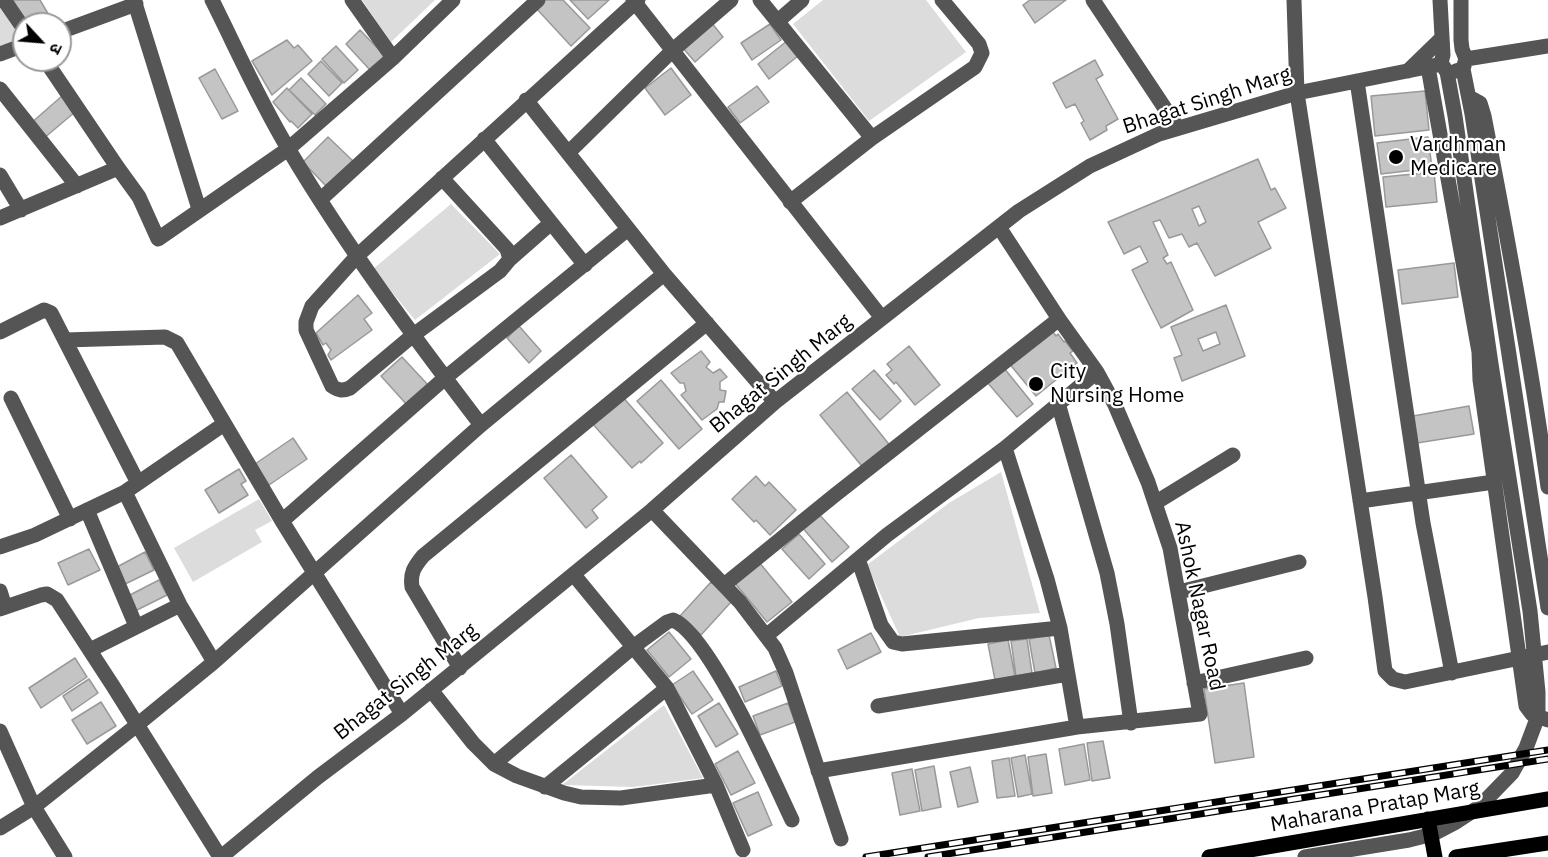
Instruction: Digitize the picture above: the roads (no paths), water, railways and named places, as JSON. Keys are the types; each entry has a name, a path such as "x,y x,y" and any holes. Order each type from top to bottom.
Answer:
{"main road":[{"name":"Maharana Pratap Marg","path":"1209,857 1548,798"},
{"path":"1428,819 1435,857"},
{"path":"1456,857 1548,843"}],"street":[{"path":"212,0 288,149 412,336 481,425"},
{"path":"352,0 393,58"},
{"path":"53,72 139,197 158,239 288,149 393,58 453,0"},
{"path":"321,200 538,0"},
{"path":"568,153 673,50 730,0"},
{"path":"760,0 872,138"},
{"path":"778,21 802,0"},
{"path":"790,202 872,138 979,62 980,44 942,0"},
{"path":"1093,0 1178,128"},
{"path":"1294,0 1297,93 1384,671 1393,680 1405,682 1548,652"},
{"path":"1440,0 1442,38 1439,68 1526,706 1532,714 1548,720"},
{"path":"1461,0 1462,49 1548,608"},
{"path":"552,223 500,271 412,336 350,388 344,390 332,386 306,330 306,322 312,306 357,256 636,1 882,318"},
{"path":"72,27 135,2 199,209"},
{"path":"1408,71 1442,38"},
{"name":"Bhagat Singh Marg","path":"221,857 318,777 460,668 652,510 775,402 999,227 1058,184 1132,144 1297,93 1408,71 1465,64 1548,46"},
{"path":"1305,857 1409,840 1433,834 1456,822 1479,807 1512,773 1526,748 1538,716 1538,683 1530,611 1455,116 1439,68"},
{"path":"1357,81 1419,494 1452,673"},
{"path":"0,89 77,186"},
{"path":"1469,97 1480,103 1484,116 1518,294 1548,487"},
{"path":"526,100 664,274 775,402"},
{"path":"484,139 585,265"},
{"path":"0,218 118,168"},
{"path":"0,175 21,210"},
{"path":"442,178 507,249 510,260"},
{"name":"Ashok Nagar Road","path":"999,227 1059,319 1097,372 1115,405 1155,503 1170,548 1200,714 1131,723"},
{"path":"282,521 445,378 628,229"},
{"path":"0,828 34,807 214,662 481,425 664,274"},
{"path":"0,332 48,310 138,483"},
{"path":"724,585 1059,319"},
{"path":"460,668 412,587 413,567 423,556 707,323"},
{"path":"65,340 165,338 177,344 282,521 402,714"},
{"path":"766,636 887,535 1005,448 1097,372"},
{"path":"11,398 70,519"},
{"path":"818,771 1077,727 1131,723 1118,624 1107,573 1058,403"},
{"path":"0,547 35,535 125,492 224,424"},
{"path":"1005,448 1047,579 1060,628 1077,727"},
{"path":"1155,503 1233,455"},
{"path":"1360,501 1494,482"},
{"path":"125,492 180,605 214,662"},
{"path":"87,510 136,626"},
{"path":"652,510 740,602 775,648 786,673 842,839"},
{"path":"858,559 881,625 892,642 902,644 1060,628"},
{"path":"1179,592 1299,562"},
{"path":"574,574 667,688 716,785 743,850"},
{"path":"0,591 3,608 47,594 52,596 63,609 221,857"},
{"path":"90,650 180,605"},
{"path":"494,764 633,647 673,620 685,628 702,650 731,696 792,820"},
{"path":"1194,683 1306,658"},
{"path":"878,706 1068,674"},
{"path":"545,787 667,688"},
{"path":"431,690 473,743 494,764 545,787 581,796 621,798 716,785"},
{"path":"0,731 6,762 65,857"}],"railway":[{"path":"866,857 1548,750"},
{"path":"928,857 1548,759"}],"place":[{"name":"Vardhman Medicare","path":"1396,157"},
{"name":"City Nursing Home","path":"1036,384"}]}
